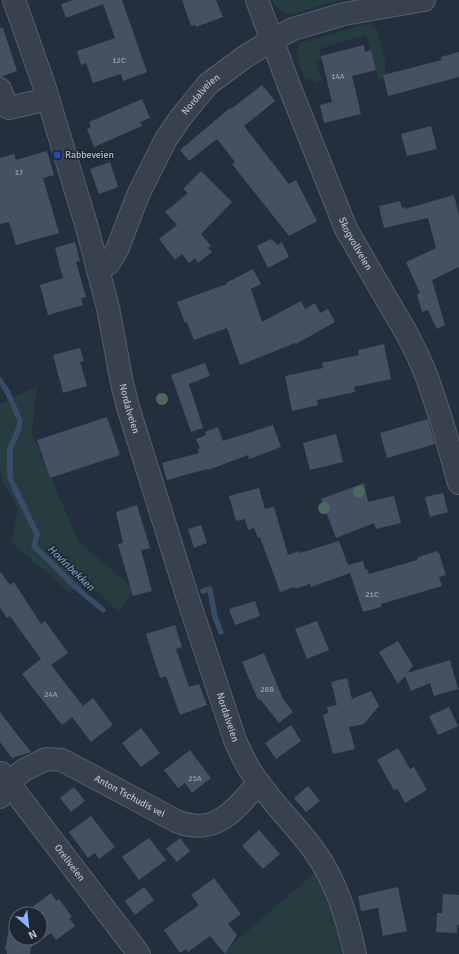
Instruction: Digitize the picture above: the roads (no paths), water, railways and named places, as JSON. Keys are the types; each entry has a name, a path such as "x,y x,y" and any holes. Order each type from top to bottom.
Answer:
{"street":[{"path":"14,0 48,99 88,231 98,271"},
{"name":"Skogvollveien","path":"257,0 346,229 407,334 427,377 442,422 459,483"},
{"name":"Nordalveien","path":"355,954 341,902 332,881 314,851 259,783 242,757 235,740 194,617 142,452 122,383 113,330 98,271 109,263 117,250 138,195 166,139 181,116 208,84 246,56 293,29 328,18 364,10 424,0"},
{"path":"0,89 7,107 9,108 48,99"},
{"name":"Anton Tschudis vei","path":"3,784 24,770 46,760 62,760 176,820 187,825 201,826 217,822 230,813 259,783"},
{"name":"Oreliveien","path":"3,784 139,954"}],"waterway":[{"name":"Hovinbekken","path":"0,380 8,393 20,421 18,431 10,448 10,478 37,534 34,546 80,591 103,610"},
{"name":"Hovinbekken","path":"203,591 210,589 215,617 221,632"}],"place":[{"name":"Rabbeveien","path":"57,155"}]}
